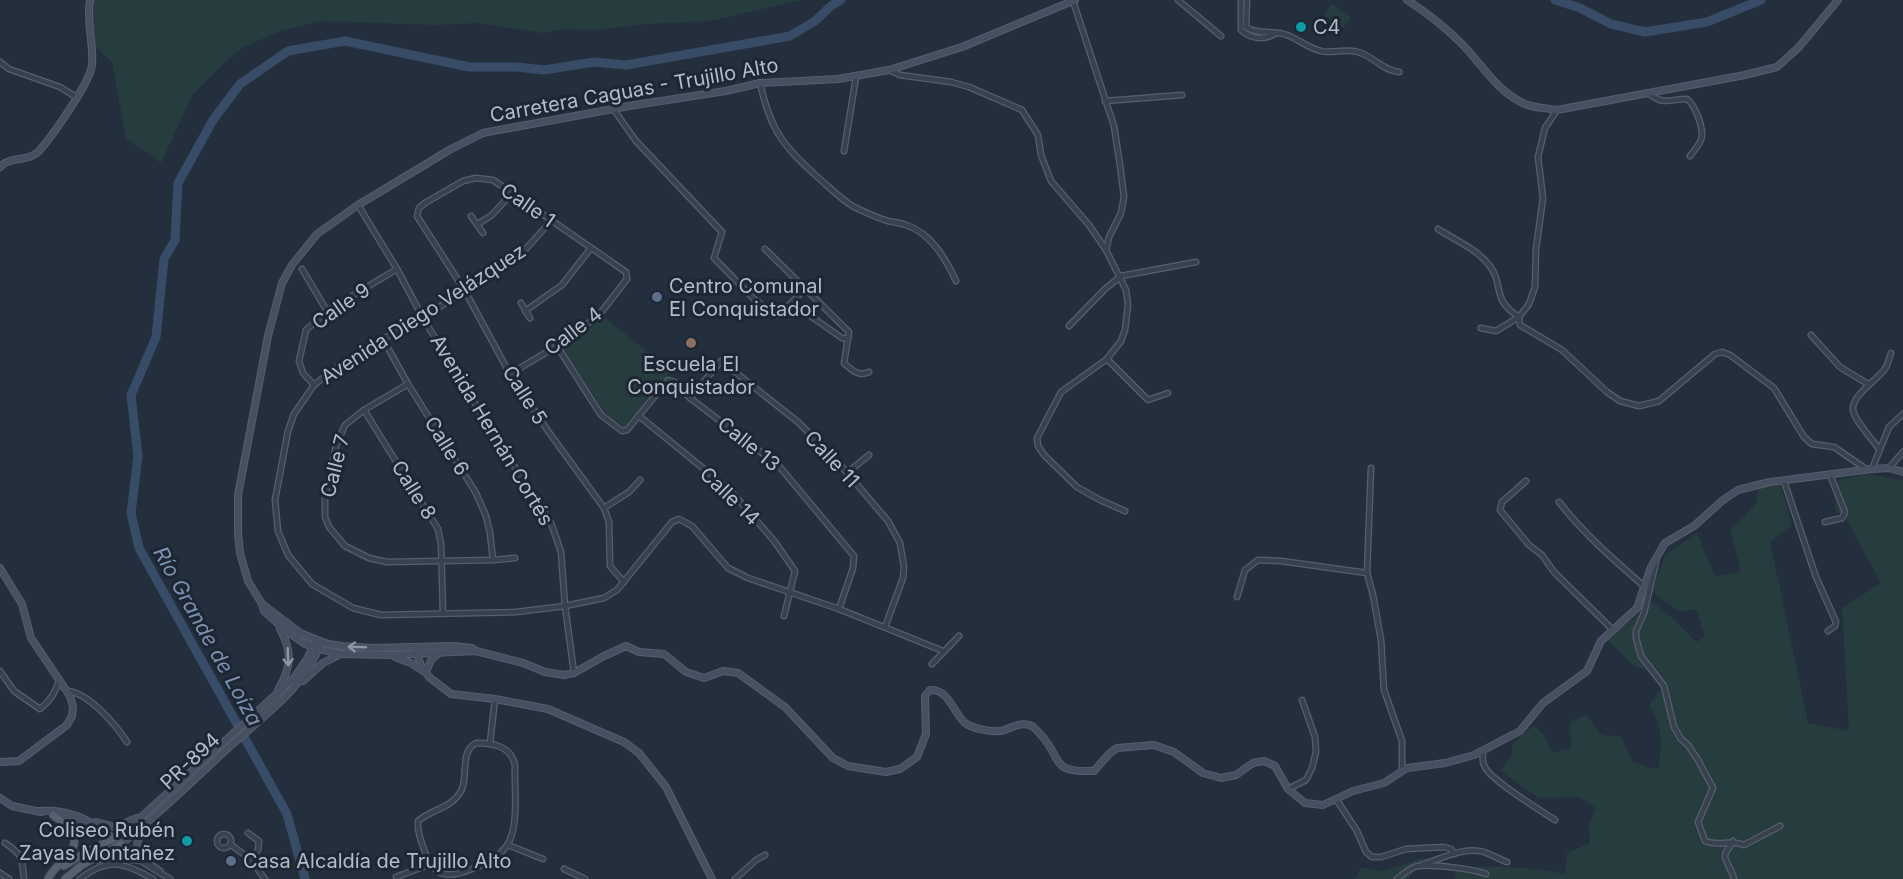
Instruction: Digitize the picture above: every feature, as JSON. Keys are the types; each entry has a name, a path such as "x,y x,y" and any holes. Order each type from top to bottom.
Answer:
{"main road":[{"path":"49,879 74,845 70,829 53,815"},
{"path":"49,879 75,858 112,839"},
{"path":"65,879 74,870 119,845"},
{"path":"86,863 110,856 139,859"}],"street":[{"path":"0,166 5,161 36,154 76,98 89,75 92,68 90,0"},
{"path":"1074,0 1114,126 1124,197 1121,213 1109,237 1106,250"},
{"name":"Carretera Caguas - Trujillo Alto","path":"476,651 472,648 452,646 388,655 341,654 297,639 275,622 264,611 248,581 240,553 238,495 268,336 282,283 292,265 317,234 358,205 451,149 483,133 726,91 760,83 856,76 889,70 971,43 1074,0"},
{"path":"1178,0 1221,36"},
{"path":"1241,0 1240,30 1247,36 1255,38 1266,38 1276,33"},
{"path":"1247,0 1246,27 1253,32 1269,31 1286,34 1323,52 1342,50 1358,52 1391,71 1400,72"},
{"path":"1407,0 1432,16 1462,44 1484,72 1510,96 1527,105 1557,110 1778,67 1838,0"},
{"path":"0,62 9,69 60,87 76,98"},
{"path":"889,70 900,75 951,82 969,87 1022,110 1038,135 1041,155 1051,181 1089,225 1121,276 1127,297 1125,330 1121,341 1107,359 1061,392 1036,438 1044,455 1077,487 1125,512"},
{"path":"844,151 856,76"},
{"path":"760,83 765,104 780,138 793,155 842,199 888,221 907,225 923,234 940,252 956,281"},
{"path":"1648,93 1656,100 1687,99 1692,103 1702,135 1690,156"},
{"path":"1105,101 1182,95"},
{"path":"614,110 642,147 722,232 714,258 754,299 779,315 806,288"},
{"path":"1480,328 1496,331 1519,317 1529,304 1535,287 1536,249 1543,198 1539,148 1545,128 1557,110"},
{"name":"Calle 1","path":"419,208 463,181 476,178 493,180 626,272 627,279"},
{"path":"478,224 492,215 512,193"},
{"name":"Avenida Hernán Cortés","path":"358,205 397,269 423,318 551,523 561,552 574,673"},
{"name":"Calle 5","path":"419,208 417,216 465,291 510,374 604,508 609,522 610,566 624,582"},
{"path":"471,216 483,233"},
{"name":"Avenida Diego Velázquez","path":"551,220 524,251 423,318 337,367 314,385 294,414 288,431 275,500 278,531 288,555 312,584 353,608 381,615 516,612 565,606 604,598 617,590 672,522 679,519 693,526 728,568 748,578 839,609 943,651"},
{"path":"1438,230 1485,260 1492,267 1500,299 1519,317 1520,325 1562,351 1620,401 1639,406 1659,401 1715,354 1722,352 1730,355 1773,388 1804,437 1812,444 1834,447 1870,470"},
{"path":"525,311 562,285 591,248"},
{"path":"765,249 849,332 844,363 858,374 869,372"},
{"path":"1069,326 1121,276 1196,262"},
{"name":"Calle 9","path":"314,385 303,373 299,361 306,330 327,311 397,269"},
{"path":"302,270 327,311"},
{"name":"Calle 4","path":"510,374 557,346 599,315 627,279"},
{"path":"521,303 530,318"},
{"path":"792,303 842,338 848,339"},
{"path":"1810,335 1840,367 1868,384"},
{"name":"Calle 6","path":"383,339 408,384 476,493 486,516 492,560"},
{"name":"Calle 13","path":"557,346 600,415 622,431 627,430 668,380 675,382 690,398 779,466 854,556 853,568 839,609"},
{"path":"1879,449 1852,409 1868,384 1886,369 1891,353"},
{"path":"1107,359 1148,400 1168,393"},
{"name":"Calle 11","path":"690,398 721,361 798,422 847,473 888,521 900,543 904,567 903,578 885,627"},
{"name":"Calle 7","path":"408,384 364,410 345,425 336,446 325,498 325,517 328,527 345,546 369,558 387,562 515,558"},
{"name":"Calle 8","path":"364,410 438,529 443,613"},
{"path":"1870,470 1889,427 1903,414"},
{"name":"Calle 14","path":"639,416 731,491 775,542 795,571 784,616"},
{"path":"1889,468 1903,452"},
{"path":"847,473 869,455"},
{"path":"1371,468 1367,573 1381,640 1384,690 1402,741 1402,771"},
{"path":"712,879 666,787 639,753 624,742 548,709 451,694 435,683 421,666 416,650 470,653 476,651 524,663 544,672 564,675 574,673 626,646 639,652 664,654 686,672 704,678 723,670 738,673 786,707 833,758 848,766 886,772 900,769 917,757 926,734 925,696 934,689 941,692 965,723 975,728 999,731 1019,724 1033,726 1046,741 1059,765 1075,772 1094,771 1117,748 1154,745 1174,752 1203,772 1221,778 1236,775 1253,763 1264,760 1275,766 1288,789 1305,803 1323,805 1353,790 1384,783 1407,768 1445,763 1474,755 1520,731 1543,703 1587,671 1601,641 1637,608 1651,567 1665,543 1694,526 1738,490 1770,482 1870,470 1889,468 1903,472"},
{"path":"1825,522 1842,518 1845,512 1830,475"},
{"path":"604,508 628,492 640,480"},
{"path":"1527,481 1502,502 1500,510 1529,545 1542,555 1554,572 1612,629"},
{"path":"1784,481 1816,577 1836,622 1835,626 1828,631"},
{"path":"1559,502 1592,540 1645,587"},
{"path":"1658,555 1644,613 1636,631 1636,639 1641,656 1664,686 1674,727 1698,760 1713,788 1698,822 1705,841 1719,845 1733,841 1744,845 1780,826"},
{"path":"1237,597 1245,570 1258,560 1367,573"},
{"path":"0,568 22,604 31,638 67,691 73,707 72,716 67,725 19,761 0,762"},
{"name":"Carretera Caguas - Trujillo Alto","path":"262,604 287,625 317,645 416,650"},
{"path":"275,622 284,638 289,659 287,672 276,693"},
{"path":"932,664 959,636"},
{"name":"PR-894","path":"119,845 148,824 295,687 310,666 317,645"},
{"name":"PR-894","path":"112,839 143,816 294,678 317,645"},
{"path":"426,672 431,660 440,652"},
{"path":"295,687 322,663 341,654"},
{"path":"388,655 411,663 426,672"},
{"path":"0,670 14,691 40,709 48,703 59,678"},
{"path":"67,691 80,693 100,709 127,742"},
{"path":"490,743 495,699"},
{"path":"1288,789 1306,780 1316,752 1316,737 1302,700"},
{"path":"476,743 490,743 508,750 513,756 515,821 508,845 498,856 487,863 449,879 431,871 428,865 417,828 418,820 455,799 465,779 469,746 476,743"},
{"path":"1483,751 1483,764 1497,782 1555,820"},
{"path":"0,798 12,807 53,815 87,826 112,839"},
{"path":"1336,799 1357,831 1365,852 1372,857 1380,857 1406,849 1444,847 1451,849 1454,854"},
{"path":"40,812 54,810 74,814 91,822 115,827 143,816"},
{"path":"91,822 119,845 171,879"},
{"path":"139,859 136,841 148,824"},
{"path":"248,833 259,841 258,850 250,860"},
{"path":"1733,841 1725,855 1725,860 1733,872 1734,879"},
{"path":"5,843 18,852 23,859 24,879"},
{"path":"230,844 250,860 265,879"},
{"path":"508,845 543,859"},
{"path":"1397,879 1417,866 1470,851 1482,852 1507,862"},
{"path":"735,879 765,855"},
{"path":"80,879 101,866 117,864 131,867 153,879"},
{"path":"396,878 428,865"},
{"path":"1417,866 1474,869 1486,874"},
{"path":"564,869 585,879"},
{"path":"0,873 9,879"}],"green space":[{"path":"92,0 801,0 710,21 647,24 596,30 562,29 542,33 479,23 436,25 320,21 280,31 244,47 225,62 193,94 161,163 126,138 112,62 95,46"},
{"path":"1332,4 1351,18 1343,28 1324,15"},
{"path":"604,317 671,371 624,427 605,413 563,349"},
{"path":"1869,474 1903,480 1903,879 1456,879 1455,873 1458,868 1471,867 1525,868 1565,874 1567,853 1590,843 1589,826 1596,808 1579,797 1538,798 1500,770 1512,756 1512,744 1534,725 1545,736 1552,753 1571,748 1570,722 1586,715 1602,735 1621,737 1632,761 1649,768 1659,768 1661,743 1659,729 1649,705 1662,688 1659,676 1633,665 1607,639 1639,614 1647,598 1677,622 1696,642 1705,637 1696,609 1680,612 1652,592 1665,555 1697,533 1715,576 1741,572 1730,529 1756,503 1759,488 1780,483 1792,526 1770,541 1808,723 1849,731 1842,608 1881,583 1844,515 1836,512 1834,492 1838,480"},
{"path":"1424,857 1408,879 1355,879 1361,868 1383,871"}],"waterway":[{"name":"Río Grande de Loíza","path":"305,879 287,814 139,548 131,513 138,456 131,395 156,337 164,259 175,240 178,183 213,120 240,84 288,51 345,41 469,67 517,67 544,70 594,62 626,65 790,36 815,21 841,0"},
{"name":"Río Grande de Loíza","path":"1555,0 1580,8 1611,24 1645,32 1707,22 1761,0"}],"place":[{"name":"C4","path":"1301,27"},
{"name":"Centro Comunal El Conquistador","path":"657,297"},
{"name":"Escuela El Conquistador","path":"691,343"},
{"name":"Coliseo Rubén Zayas Montañez","path":"187,841"},
{"name":"Casa Alcaldía de Trujillo Alto","path":"231,861"}]}
